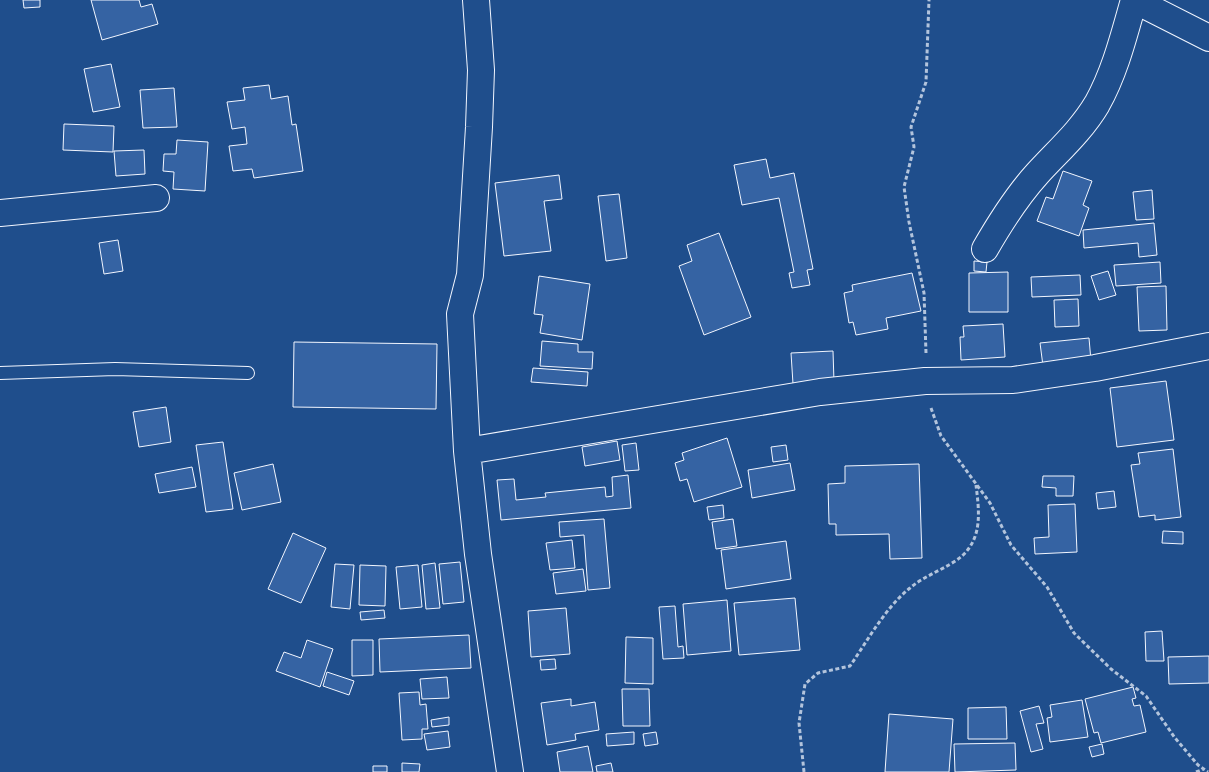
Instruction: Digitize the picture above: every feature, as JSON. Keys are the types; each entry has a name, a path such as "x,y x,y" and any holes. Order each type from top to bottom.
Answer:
{"street":[{"path":"476,0 480,70 479,127 470,275 460,314 467,451 484,609 510,772"},
{"path":"985,249 1000,222 1036,176 1082,126 1097,104 1114,66 1134,0 1209,38"},
{"path":"0,213 156,198"},
{"path":"467,451 750,402 859,387 925,381 1013,380 1095,368 1209,346"}],"lane":[{"path":"0,373 115,369 248,373"}],"path":[{"path":"929,0 926,82 910,127 914,147 904,187 909,222 924,292 927,356 925,381 930,405 941,436 1003,525 1012,545 1047,587 1074,632 1110,669 1146,696 1175,738 1208,772"},
{"path":"804,772 799,723 806,684 818,673 850,666 893,605 909,588 962,556 978,533 980,514 976,484"},
{"path":"1196,772 1204,769"}],"building":[{"path":"23,0 40,0 40,7 24,8"},
{"path":"91,0 139,0 141,7 152,4 158,24 102,40"},
{"path":"111,64 120,107 93,112 84,69"},
{"path":"269,85 271,99 288,96 292,125 296,124 303,171 254,178 252,169 233,171 229,146 247,144 245,127 232,129 227,102 245,100 243,88"},
{"path":"174,88 177,127 143,128 140,90"},
{"path":"64,124 114,126 113,152 63,150"},
{"path":"177,140 208,142 205,191 173,189 174,172 163,171 164,154 176,154"},
{"path":"144,150 145,174 116,176 114,151"},
{"path":"766,159 770,178 794,173 813,269 807,270 810,285 792,288 789,273 794,272 779,198 742,205 734,165"},
{"path":"1063,171 1092,181 1083,205 1089,208 1079,236 1037,221 1046,197 1053,199"},
{"path":"559,175 562,199 544,201 551,251 504,256 495,183"},
{"path":"1152,190 1154,219 1136,220 1133,192"},
{"path":"619,194 627,258 606,261 598,196"},
{"path":"1154,223 1157,255 1139,257 1138,243 1084,248 1083,230"},
{"path":"719,233 751,317 704,335 679,266 692,261 687,245"},
{"path":"118,240 123,271 104,274 99,243"},
{"path":"974,261 987,262 986,272 974,271"},
{"path":"1160,262 1161,283 1116,286 1114,265"},
{"path":"1108,271 1116,295 1099,300 1091,276"},
{"path":"1008,272 1008,312 969,312 969,273"},
{"path":"912,273 921,311 886,318 888,329 856,335 853,322 849,323 844,293 853,291 852,285"},
{"path":"1080,275 1081,295 1032,297 1031,277"},
{"path":"539,276 590,284 582,340 540,333 543,315 534,314"},
{"path":"1166,286 1167,330 1139,331 1137,287"},
{"path":"1078,299 1079,326 1055,327 1054,300"},
{"path":"1003,324 1005,357 961,360 960,337 964,337 963,326"},
{"path":"1089,338 1091,361 1043,366 1040,343"},
{"path":"542,341 578,344 578,352 593,352 592,369 540,366"},
{"path":"294,342 437,344 436,409 293,407"},
{"path":"833,351 834,382 793,384 791,353"},
{"path":"533,368 588,372 587,386 531,382"},
{"path":"1166,381 1174,440 1117,447 1110,388"},
{"path":"166,407 171,442 139,447 133,412"},
{"path":"727,438 742,487 694,502 687,479 680,481 675,463 684,460 682,453"},
{"path":"617,441 620,460 585,466 582,447"},
{"path":"223,442 233,509 206,512 196,445"},
{"path":"636,443 639,470 625,471 622,445"},
{"path":"786,445 788,460 773,462 771,447"},
{"path":"1173,449 1181,517 1155,520 1155,515 1139,517 1131,465 1140,464 1138,453"},
{"path":"790,463 795,490 752,498 748,470"},
{"path":"273,464 281,502 242,510 234,473"},
{"path":"919,464 922,558 890,559 889,534 836,535 836,524 829,524 828,484 845,483 845,466"},
{"path":"192,467 196,487 159,493 155,474"},
{"path":"628,475 631,508 501,520 497,480 514,479 516,500 546,497 545,493 605,487 606,497 613,496 612,477"},
{"path":"1043,476 1074,476 1073,496 1056,496 1056,488 1042,487"},
{"path":"1114,491 1116,507 1098,509 1096,493"},
{"path":"1075,504 1077,552 1035,554 1034,538 1049,537 1048,505"},
{"path":"723,505 724,518 709,520 707,507"},
{"path":"604,519 610,588 588,590 584,535 560,537 559,522"},
{"path":"733,519 737,546 716,549 712,522"},
{"path":"1163,531 1183,532 1183,544 1162,543"},
{"path":"293,533 326,548 301,603 268,589"},
{"path":"572,540 575,568 550,570 546,543"},
{"path":"786,541 791,579 726,589 721,550"},
{"path":"460,562 464,602 443,604 439,564"},
{"path":"435,563 440,608 426,609 422,565"},
{"path":"335,564 354,565 350,609 331,607"},
{"path":"360,565 386,566 385,606 359,605"},
{"path":"418,565 422,607 400,609 396,567"},
{"path":"583,569 586,591 556,594 553,573"},
{"path":"795,598 800,650 739,655 734,603"},
{"path":"727,600 731,651 687,655 683,604"},
{"path":"675,606 678,647 683,646 684,658 663,659 659,607"},
{"path":"566,608 570,654 531,657 528,611"},
{"path":"384,610 385,618 361,620 360,612"},
{"path":"1162,631 1164,661 1146,661 1145,632"},
{"path":"469,635 471,668 380,672 379,639"},
{"path":"626,637 653,638 653,684 625,683"},
{"path":"307,640 333,649 320,687 276,671 284,652 301,658"},
{"path":"352,640 373,640 373,675 352,676"},
{"path":"1209,656 1209,683 1169,684 1168,657"},
{"path":"555,659 556,669 541,670 540,660"},
{"path":"327,672 354,681 349,695 323,686"},
{"path":"447,677 449,698 422,699 420,679"},
{"path":"1133,687 1136,698 1132,699 1134,706 1140,705 1146,732 1101,743 1098,732 1094,733 1085,699"},
{"path":"622,689 649,689 650,726 623,726"},
{"path":"419,692 420,705 426,704 428,729 422,729 422,739 402,740 399,693"},
{"path":"571,699 571,706 595,702 599,730 575,734 576,740 547,745 541,703"},
{"path":"1082,700 1088,737 1050,742 1047,718 1052,717 1050,705"},
{"path":"1039,706 1044,723 1036,724 1043,749 1031,752 1020,711"},
{"path":"1006,707 1007,739 968,739 968,708"},
{"path":"889,714 953,719 949,772 885,772"},
{"path":"449,717 449,725 432,727 431,720"},
{"path":"448,731 450,747 427,750 424,734"},
{"path":"634,732 634,744 607,746 606,734"},
{"path":"656,732 658,744 645,746 643,734"},
{"path":"1015,743 1016,770 955,772 954,744"},
{"path":"1102,744 1104,754 1092,757 1089,747"},
{"path":"588,746 593,772 560,772 557,752"},
{"path":"402,763 420,764 419,772 402,772"},
{"path":"611,763 613,772 597,772 596,766"},
{"path":"373,766 387,766 387,772 373,772"}]}
